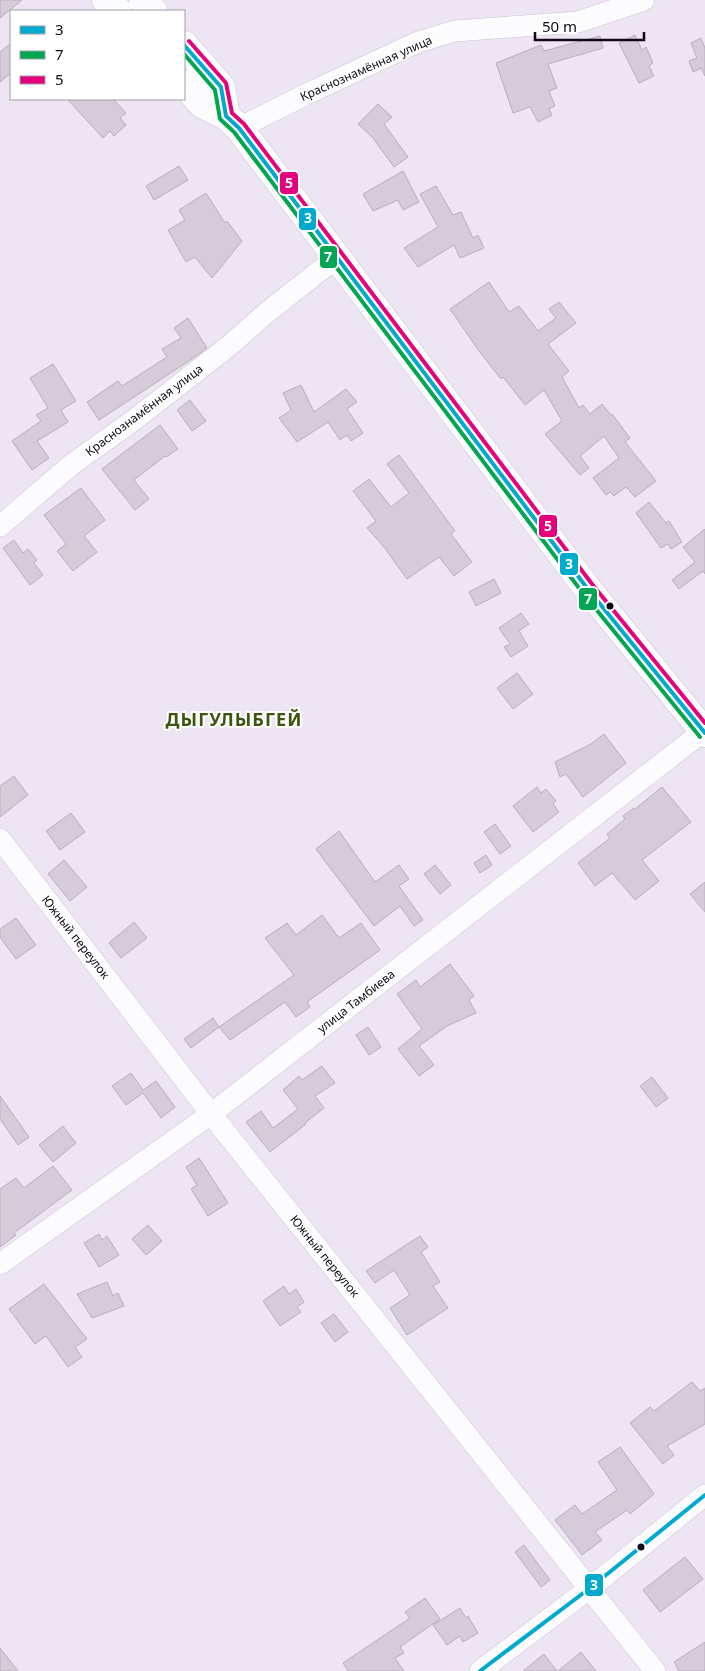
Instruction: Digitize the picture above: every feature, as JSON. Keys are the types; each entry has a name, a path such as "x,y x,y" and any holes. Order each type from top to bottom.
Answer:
{"main road":[{"path":"106,0 117,10"},
{"path":"143,0 152,10"},
{"path":"185,47 221,87 233,122 336,258 587,588 704,731"},
{"path":"185,85 202,104 233,122"}],"street":[{"name":"Краснознамённая улица","path":"233,122 311,92 418,42 455,31 578,22 644,0"},
{"name":"Краснознамённая улица","path":"0,526 70,465 134,420 229,346 265,314 336,258"},
{"name":"улица Тамбиева","path":"0,1264 211,1114 704,731"},
{"name":"Южный переулок","path":"0,839 211,1114 590,1588 654,1671"},
{"path":"480,1671 590,1588 705,1495"}],"building":[{"path":"0,0 22,0 0,18"},
{"path":"635,35 642,50 646,47 653,63 649,66 654,76 639,83 619,43"},
{"path":"600,36 603,48 548,64 557,88 549,91 555,106 549,109 552,115 538,122 530,107 513,113 496,63 541,45 544,51"},
{"path":"701,38 705,48 705,76 701,68 693,72 689,61 697,58 691,43"},
{"path":"10,44 10,74 0,82 0,52"},
{"path":"68,100 114,100 126,113 120,118 126,125 114,136 110,131 103,138"},
{"path":"378,104 392,117 384,124 408,157 394,167 373,138 358,124"},
{"path":"179,166 188,180 154,200 146,186"},
{"path":"403,171 419,202 403,210 398,200 373,211 363,194"},
{"path":"436,186 453,215 461,212 473,238 478,235 484,248 460,258 454,245 418,267 404,248 438,227 420,194"},
{"path":"206,193 225,223 227,221 242,241 212,278 195,257 186,262 168,230 185,220 179,210"},
{"path":"489,282 509,312 519,306 538,331 556,318 549,309 559,302 576,323 548,344 569,371 562,377 579,408 583,405 590,414 602,404 630,438 625,442 656,481 635,497 626,487 614,496 610,492 606,495 593,478 619,458 604,436 580,456 589,468 580,475 545,434 562,421 544,390 525,405 479,351 450,309"},
{"path":"188,318 207,348 99,420 87,402 118,381 122,386 167,357 162,349 181,338 174,328"},
{"path":"53,364 76,401 61,410 68,422 37,441 49,458 32,470 12,441 41,421 36,415 48,408 30,378"},
{"path":"301,385 314,412 346,389 357,402 347,409 363,433 351,441 347,435 340,440 328,422 297,442 279,418 291,410 283,393"},
{"path":"190,400 206,421 192,431 177,410"},
{"path":"160,425 178,449 165,456 134,480 149,499 135,510 102,469"},
{"path":"399,455 455,531 451,534 472,562 454,576 439,557 407,579 384,547 367,528 376,521 353,491 369,479 391,507 409,493 387,464"},
{"path":"81,488 105,520 84,536 97,552 73,571 57,551 66,544 44,515"},
{"path":"649,502 666,523 669,521 682,542 671,549 668,544 661,548 636,513"},
{"path":"705,529 705,574 703,571 679,589 672,580 695,562 683,547"},
{"path":"14,540 23,553 28,549 37,560 34,563 43,575 30,585 3,548"},
{"path":"494,579 501,593 476,606 469,592"},
{"path":"521,613 529,624 519,631 528,646 511,657 504,647 510,644 499,628"},
{"path":"517,673 533,694 513,709 497,688"},
{"path":"604,734 626,763 583,797 566,774 560,777 555,762 591,744"},
{"path":"14,776 28,795 0,817 0,786"},
{"path":"537,787 541,793 546,789 556,801 553,804 559,812 533,832 513,806"},
{"path":"662,787 691,822 642,860 659,881 635,900 612,873 595,886 578,863 610,838 607,834 625,819 623,816 635,809"},
{"path":"71,813 85,832 60,850 46,831"},
{"path":"495,824 511,846 500,854 484,832"},
{"path":"339,831 375,882 399,865 409,879 399,886 423,920 414,926 400,906 374,926 316,849"},
{"path":"486,855 492,865 480,873 474,863"},
{"path":"64,860 87,887 70,901 48,874"},
{"path":"435,865 451,885 440,894 424,874"},
{"path":"705,882 705,912 690,894"},
{"path":"322,915 339,938 361,923 380,950 307,1002 310,1007 296,1017 285,1002 230,1040 219,1027 294,975 265,938 287,923 296,935"},
{"path":"16,918 36,945 16,959 0,937 0,929"},
{"path":"134,922 147,938 121,958 109,943"},
{"path":"450,964 474,996 469,1000 476,1013 447,1026 419,1046 434,1065 419,1076 398,1049 422,1029 397,994 416,980 420,987"},
{"path":"213,1018 219,1027 191,1048 184,1039"},
{"path":"368,1027 381,1047 369,1055 356,1035"},
{"path":"322,1066 335,1083 315,1096 324,1108 270,1152 246,1122 261,1111 273,1128 298,1109 283,1090 299,1076 302,1080"},
{"path":"131,1073 143,1090 156,1081 175,1107 161,1118 143,1093 126,1105 112,1086"},
{"path":"652,1077 668,1098 656,1107 640,1086"},
{"path":"0,1096 29,1137 18,1145 0,1119"},
{"path":"63,1126 76,1143 53,1162 39,1145"},
{"path":"199,1158 228,1203 208,1216 191,1189 197,1185 186,1167"},
{"path":"53,1166 72,1190 14,1233 16,1235 0,1247 0,1189 16,1178 24,1188"},
{"path":"148,1225 162,1241 146,1255 132,1239"},
{"path":"99,1234 102,1240 107,1236 119,1255 99,1267 84,1243"},
{"path":"420,1236 428,1247 421,1252 440,1282 433,1286 448,1308 407,1335 390,1308 410,1295 394,1270 375,1283 366,1271"},
{"path":"107,1282 113,1296 118,1293 124,1306 92,1318 77,1294"},
{"path":"44,1284 87,1339 75,1347 82,1357 68,1367 46,1336 35,1344 9,1309"},
{"path":"284,1286 289,1294 296,1289 304,1302 297,1307 301,1312 280,1326 263,1301"},
{"path":"334,1314 348,1332 335,1342 321,1323"},
{"path":"692,1382 700,1391 705,1388 705,1424 667,1446 674,1455 663,1464 630,1423 650,1407 654,1411"},
{"path":"620,1447 654,1494 630,1514 627,1510 595,1532 602,1540 582,1555 555,1520 575,1505 582,1514 617,1490 598,1462"},
{"path":"524,1545 550,1580 541,1587 515,1552"},
{"path":"685,1557 703,1579 660,1612 643,1590"},
{"path":"425,1598 440,1619 400,1647 404,1653 395,1658 404,1671 348,1671 343,1663 410,1618 405,1612"},
{"path":"460,1608 466,1618 468,1616 478,1633 463,1642 460,1636 447,1645 433,1625"},
{"path":"705,1642 705,1671 679,1671 674,1662"},
{"path":"0,1648 18,1671 0,1671"},
{"path":"581,1652 596,1671 558,1671"},
{"path":"544,1654 557,1671 523,1671"}],"transit line":[{"name":"5","path":"189,41 226,83 232,113 244,124 592,584 705,723"},
{"name":"3","path":"185,46 221,87 226,116 239,128 587,588 705,733"},
{"name":"7","path":"185,55 215,90 220,119 234,132 582,592 700,737"},
{"name":"3","path":"480,1671 590,1588 705,1495"}],"district":[{"name":"ДЫГУЛЫБГЕЙ","path":"234,719"}]}
